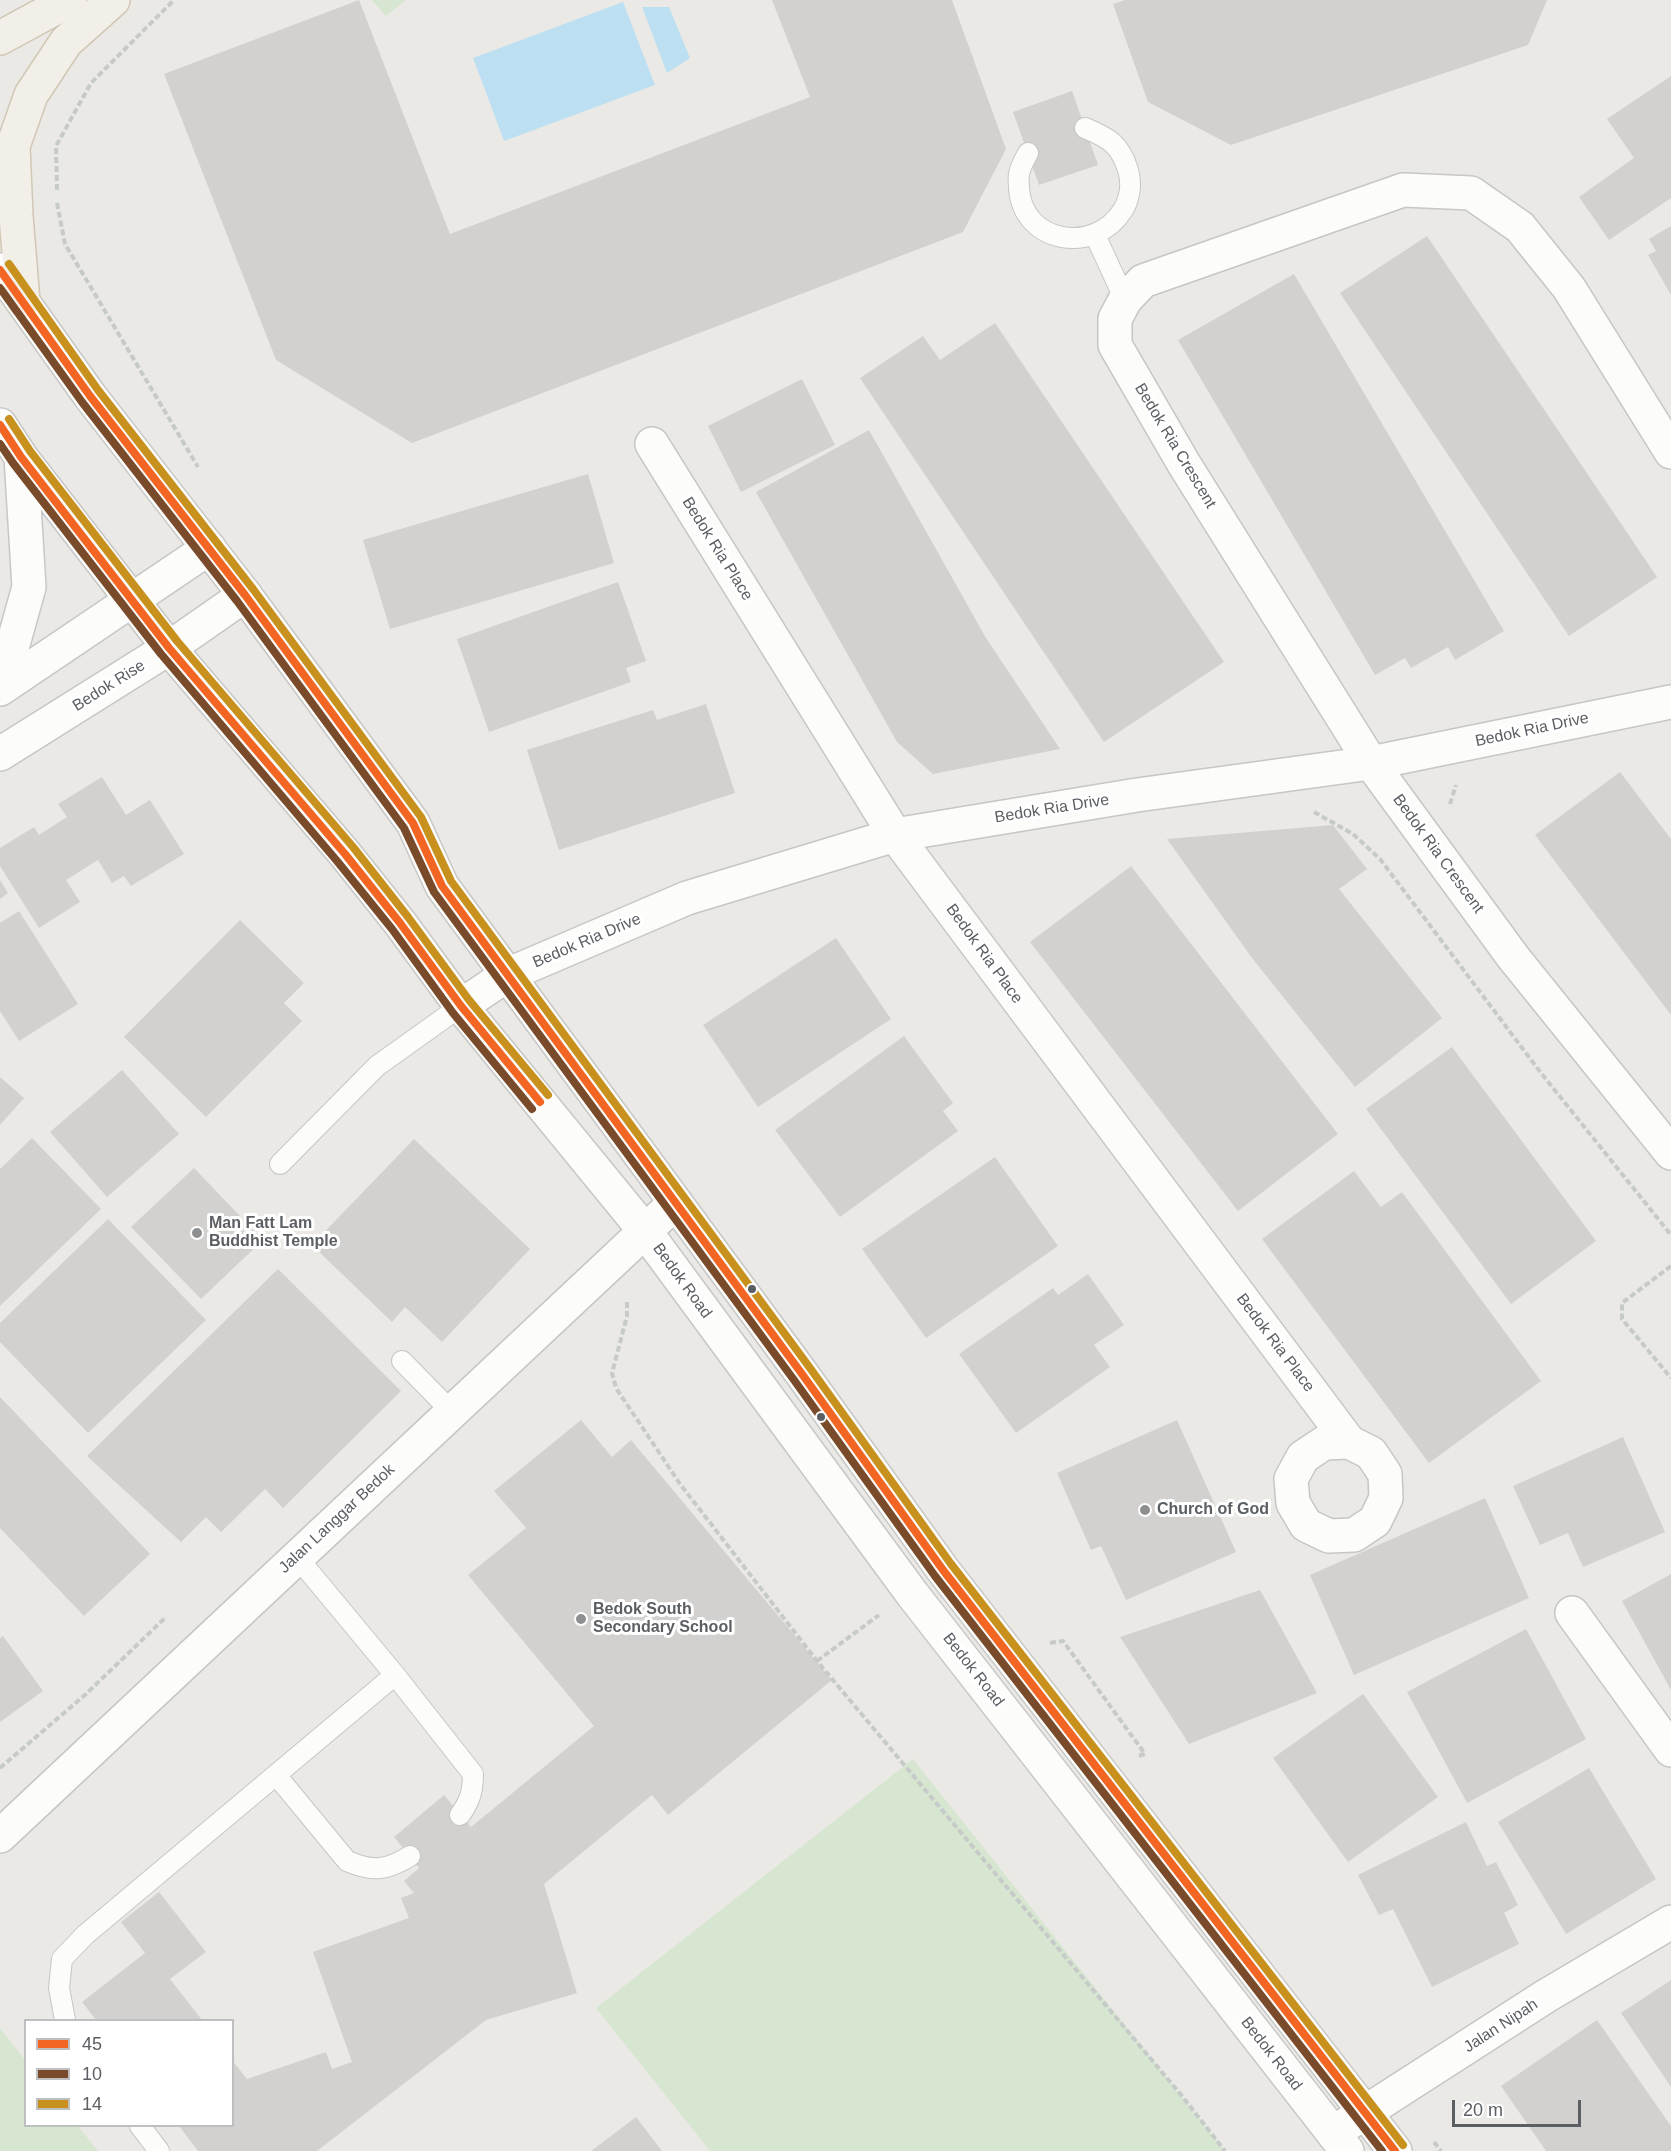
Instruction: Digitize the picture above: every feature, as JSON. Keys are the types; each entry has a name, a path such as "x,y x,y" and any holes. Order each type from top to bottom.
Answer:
{"main road":[{"path":"0,38 70,0"},
{"path":"23,301 13,146 31,95 66,42 113,0"}],"street":[{"name":"Bedok Ria Crescent","path":"1671,452 1569,288 1520,227 1471,193 1403,190 1143,281 1125,300 1115,319 1115,345 1184,464 1371,763 1513,957 1671,1153"},
{"path":"0,270 90,396 245,594 413,823 441,886 802,1374 950,1579 1395,2151"},
{"name":"Bedok Road","path":"0,425 21,458 131,601 345,854 400,923 635,1241 1340,2142"},
{"name":"Bedok Ria Place","path":"652,444 895,835 1349,1442"},
{"path":"0,671 12,648 29,587 21,458"},
{"path":"0,689 209,548"},
{"name":"Bedok Rise","path":"0,754 169,648 245,594"},
{"name":"Bedok Ria Drive","path":"461,1006 507,975 687,898 895,835 1137,795 1371,763 1671,702"},
{"name":"Jalan Langgar Bedok","path":"0,1836 675,1203"},
{"path":"1572,1613 1671,1749"},
{"name":"Jalan Nipah","path":"1340,2142 1366,2113 1546,1996 1671,1922"}],"lane":[{"path":"1028,153 1018,175 1020,198 1030,219 1049,233 1071,239 1095,235 1115,222 1128,202 1131,178 1123,155 1108,137 1085,128"},
{"path":"1095,235 1125,300"},
{"path":"280,1164 377,1066 461,1006"},
{"path":"402,1361 452,1412"},
{"path":"297,1557 473,1774 473,1789 469,1803 460,1815"},
{"path":"65,2019 59,1989 62,1959 85,1935 395,1675"},
{"path":"276,1775 347,1861 363,1868 379,1869 396,1865 410,1856"},
{"path":"141,2127 159,2151"}],"path":[{"path":"57,192 56,146 91,82 174,0"},
{"path":"57,202 65,244 199,468"},
{"path":"1314,812 1353,834 1380,859 1541,1073 1671,1235"},
{"path":"635,1241 627,1286 627,1316 612,1373 616,1388 680,1484 818,1661 1182,2096 1225,2151"},
{"path":"1671,1266 1622,1303 1622,1319 1671,1378"},
{"path":"818,1661 882,1612"},
{"path":"0,1768 86,1695 166,1617"}],"green space":[{"path":"372,0 406,0 386,16"},
{"path":"913,1759 1225,2151 710,2151 596,2008"},
{"path":"0,2028 24,2059 24,2127 79,2127 98,2151 0,2151"}],"water":[{"path":"623,2 655,85 504,141 473,58"},
{"path":"642,7 669,7 690,58 667,73"}],"building":[{"path":"359,0 450,234 810,97 772,0 952,0 1006,149 963,232 412,443 276,360 164,74"},
{"path":"1125,0 1547,0 1528,45 1231,145 1148,102 1113,4"},
{"path":"1671,76 1671,198 1609,240 1579,197 1634,158 1607,119"},
{"path":"1072,91 1098,165 1039,185 1013,112"},
{"path":"1671,226 1671,295 1648,255 1656,251 1649,239"},
{"path":"1427,236 1657,577 1569,636 1340,293"},
{"path":"1294,274 1504,631 1455,660 1448,647 1411,668 1405,658 1375,675 1178,340"},
{"path":"995,323 1224,662 1104,742 860,378 923,336 940,360"},
{"path":"802,379 835,445 741,492 708,426"},
{"path":"869,430 986,638 1060,749 933,774 897,742 756,492"},
{"path":"588,474 614,563 390,629 363,540"},
{"path":"618,582 646,661 626,668 631,682 489,732 457,639"},
{"path":"706,704 735,793 559,850 527,750 653,710 657,720"},
{"path":"1620,772 1671,839 1671,1015 1535,835"},
{"path":"102,777 126,815 150,800 184,854 131,886 124,876 112,883 98,860 66,880 80,902 39,928 0,866 0,848 34,827 39,835 67,817 58,804"},
{"path":"1333,825 1367,869 1339,889 1442,1018 1355,1087 1252,958 1167,839"},
{"path":"1131,866 1338,1134 1238,1211 1030,942"},
{"path":"0,880 8,893 0,899"},
{"path":"19,911 78,1004 19,1041 0,1011 0,923"},
{"path":"240,920 304,983 284,1003 302,1021 206,1117 124,1037"},
{"path":"836,938 891,1019 758,1107 703,1025"},
{"path":"904,1036 953,1103 943,1111 958,1131 840,1217 775,1130"},
{"path":"1452,1047 1596,1241 1511,1304 1366,1109"},
{"path":"122,1070 179,1134 107,1197 50,1132"},
{"path":"0,1077 24,1098 0,1125"},
{"path":"32,1138 101,1209 0,1306 0,1169"},
{"path":"414,1139 530,1249 442,1342 405,1307 392,1322 312,1245"},
{"path":"995,1157 1058,1246 926,1338 862,1249"},
{"name":"Man Fatt Lam Buddhist Temple","path":"194,1168 263,1240 201,1299 131,1227"},
{"path":"1354,1171 1381,1207 1402,1192 1541,1381 1429,1463 1262,1239"},
{"path":"108,1219 206,1320 88,1433 0,1342 0,1323"},
{"path":"278,1269 401,1391 283,1508 265,1489 221,1532 206,1517 181,1542 87,1456"},
{"path":"1088,1274 1124,1325 1094,1345 1110,1367 1016,1433 959,1354 1053,1288 1058,1295"},
{"path":"0,1397 150,1554 84,1616 0,1528"},
{"path":"581,1420 612,1457 631,1440 832,1680 668,1815 652,1795 544,1884 577,1993 486,2020 317,2151 198,2151 180,2127 234,2127 234,2063 247,2079 326,2052 332,2069 352,2062 313,1952 409,1918 401,1898 414,1893 404,1881 419,1868 394,1837 444,1795 471,1827 594,1726 468,1575 526,1528 494,1491"},
{"name":"Church of God","path":"1177,1420 1236,1552 1126,1600 1101,1546 1091,1550 1057,1473"},
{"path":"1623,1437 1665,1532 1583,1567 1568,1533 1540,1545 1513,1486"},
{"path":"1485,1498 1529,1598 1354,1675 1310,1575"},
{"path":"1671,1574 1671,1690 1622,1601"},
{"path":"1260,1590 1317,1693 1189,1744 1120,1637"},
{"path":"1526,1629 1586,1739 1467,1803 1407,1692"},
{"path":"3,1636 43,1691 0,1722 0,1638"},
{"path":"1363,1694 1438,1797 1348,1862 1273,1758"},
{"path":"1589,1768 1656,1879 1566,1934 1498,1822"},
{"path":"1466,1822 1487,1866 1496,1862 1518,1905 1504,1913 1519,1944 1432,1987 1393,1909 1379,1915 1358,1875"},
{"path":"159,1892 206,1952 170,1979 201,2019 95,2019 82,2002 145,1953 121,1922"},
{"path":"1671,1980 1671,2087 1621,2013"},
{"path":"1597,2020 1671,2126 1671,2151 1546,2151 1501,2086"},
{"path":"636,2117 662,2151 591,2151"}],"transit line":[{"name":"14","path":"9,264 98,390 253,589 421,817 451,881 810,1368 951,1564 1403,2145"},
{"name":"45","path":"0,270 90,396 245,595 413,823 442,886 802,1374 943,1570 1395,2151"},
{"name":"10","path":"0,288 82,402 237,601 404,828 434,892 794,1380 935,1576 1382,2151"},
{"name":"14","path":"9,419 30,451 177,641 353,847 469,1000 548,1095"},
{"name":"45","path":"0,425 21,457 169,648 345,854 400,923 461,1006 540,1102"},
{"name":"10","path":"0,444 161,654 337,861 392,929 453,1013 532,1109"}],"place":[{"name":"Man Fatt Lam Buddhist Temple","path":"197,1233"},
{"name":"Church of God","path":"1145,1510"},
{"name":"Bedok South Secondary School","path":"581,1619"}]}
